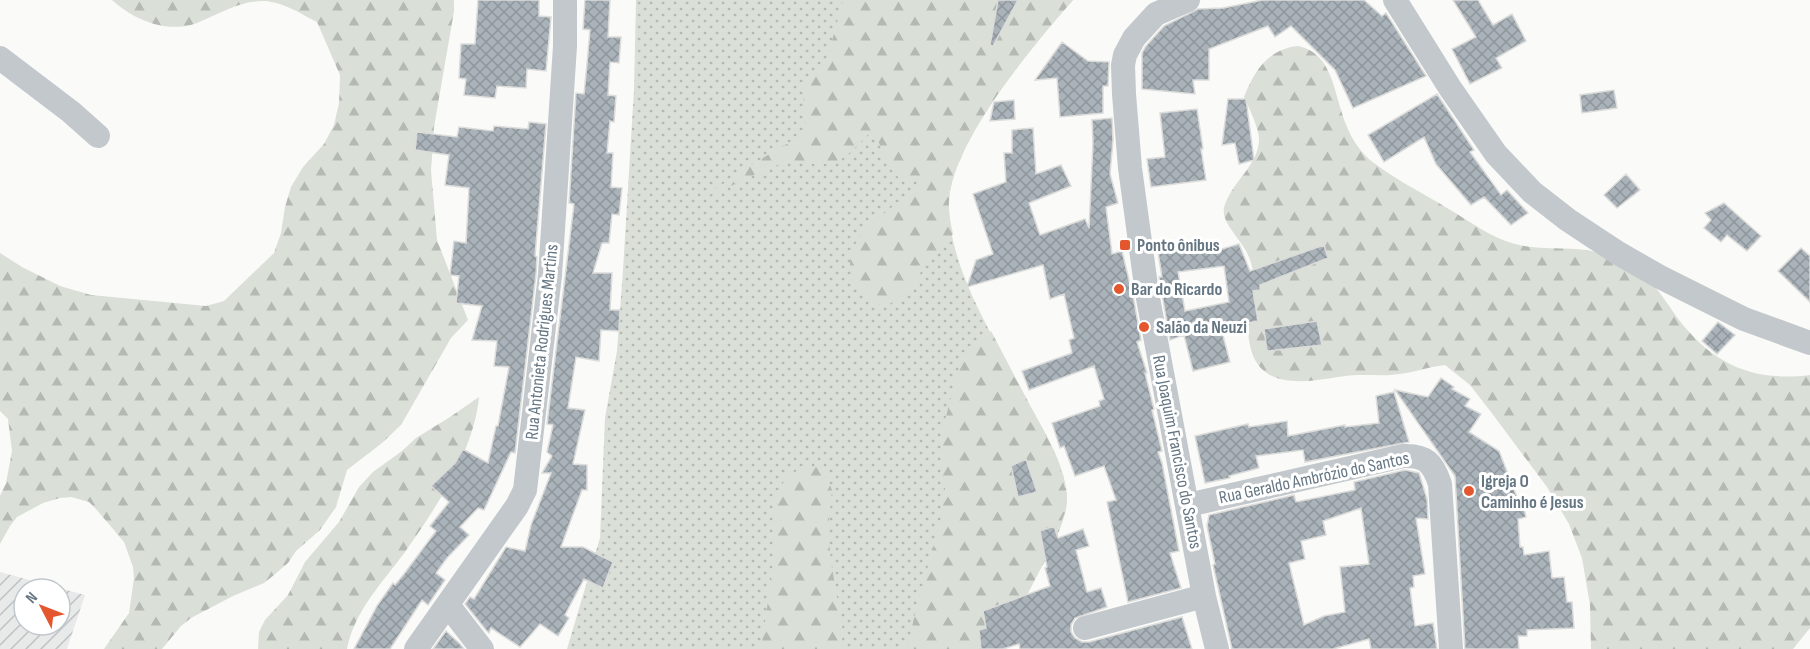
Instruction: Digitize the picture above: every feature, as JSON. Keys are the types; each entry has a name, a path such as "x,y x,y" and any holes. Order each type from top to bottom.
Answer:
{"street":[{"name":"Rua Antonieta Rodrigues Martins","path":"416,649 517,506 525,490 550,274 565,46 565,0"},
{"name":"Rua Joaquim Francisco do Santos","path":"1188,0 1166,8 1147,22 1129,46 1123,65 1130,168 1147,293 1204,596 1217,649"},
{"path":"1395,0 1449,88 1496,154 1532,192 1568,220 1660,277 1744,319 1810,343"},
{"path":"0,58 71,112 98,136"},
{"name":"Rua Geraldo Ambrózio do Santos","path":"1188,505 1403,456 1413,455 1423,458 1435,470 1440,484 1451,649"},
{"path":"1085,628 1204,596"},
{"path":"448,605 482,649"}],"shaded area":[{"path":"0,572 18,577 12,577 12,637 71,637 67,649 0,649"},
{"path":"72,591 85,595 72,634"}],"green space":[{"path":"112,0 454,0 434,127 431,170 437,240 468,320 451,338 401,425 347,470 336,507 320,530 296,551 288,563 264,583 191,618 181,626 162,649 104,649 129,613 134,578 133,567 124,542 89,502 71,497 43,503 17,517 0,544 0,496 6,483 12,451 8,419 0,411 0,253 60,286 91,295 206,306 224,301 274,253 291,187 303,167 324,144 334,125 339,103 340,75 317,22 280,4 257,1 231,8 197,23 174,27 141,19 130,14"},
{"path":"636,0 1073,0 1017,68 978,125 963,153 953,179 949,203 956,251 964,275 985,322 1056,454 1067,496 1064,517 1055,540 999,649 567,649 600,538 605,418 617,351 623,270 634,90"},
{"path":"843,0 1073,0 1037,42 997,95 964,152 953,178 949,202 953,234 925,262 917,281 905,294 888,305 870,303 855,283 850,265 853,249 862,234 876,220 924,181 905,180 895,174 872,131 848,155 834,162 825,164 795,161 783,163 706,196 741,171 807,132 802,84 828,56"},
{"path":"1298,46 1308,49 1323,62 1332,80 1343,117 1352,137 1370,160 1388,173 1506,241 1537,248 1584,250 1606,255 1619,261 1652,284 1692,336 1706,349 1737,367 1771,376 1810,375 1810,628 1793,649 1591,649 1590,605 1582,558 1569,524 1547,487 1470,385 1445,365 1398,374 1351,375 1306,381 1280,379 1268,374 1259,366 1252,353 1248,328 1254,277 1249,257 1229,226 1224,208 1232,190 1250,166 1258,149 1257,129 1244,97 1252,78 1270,57 1287,48"},
{"path":"991,331 1054,451 1067,495 1066,509 1051,549 999,649 907,649 941,520 945,488 941,461 941,437 954,385 965,354"},
{"path":"479,397 470,438 452,478 417,535 363,610 356,622 347,649 258,649 259,632 265,620 288,595 305,562 339,522 359,487 373,472 416,438"},
{"path":"805,466 823,468 832,490 828,530 843,632 841,649 761,649 775,543 773,512 776,493 788,476"}],"building":[{"path":"478,0 539,0 539,16 551,17 546,71 527,69 526,88 497,86 495,98 464,95 466,79 459,78 461,44 475,44"},
{"path":"585,0 610,0 608,37 621,37 619,63 610,62 608,95 616,96 614,122 610,121 607,153 613,153 611,187 622,188 619,215 612,214 609,243 602,243 593,273 612,273 610,310 620,310 619,331 601,330 599,361 576,357 568,408 585,410 573,464 587,465 587,490 582,490 561,547 583,547 613,562 603,588 584,579 565,615 569,618 558,636 540,624 520,647 491,628 489,633 465,604 470,597 474,599 506,547 525,551 531,525 551,473 542,473 552,456 547,452 553,425 547,424 574,204 569,203 576,93 584,94 587,64 590,30 583,29"},
{"path":"998,0 1018,0 993,46 990,45"},
{"path":"1263,0 1364,0 1382,16 1386,13 1426,76 1353,108 1335,70 1291,26 1275,37 1268,26 1209,49 1209,80 1193,80 1195,94 1142,89 1142,53 1164,26 1198,9 1223,8"},
{"path":"1453,0 1478,0 1493,25 1512,14 1526,41 1496,58 1502,68 1470,84 1452,49 1476,37"},
{"path":"1062,42 1088,61 1109,62 1108,86 1103,86 1103,113 1060,117 1057,78 1035,80"},
{"path":"1614,90 1617,108 1582,113 1580,95"},
{"path":"1437,94 1474,150 1470,152 1501,195 1507,190 1528,213 1511,225 1484,197 1471,205 1436,164 1424,137 1384,162 1368,135"},
{"path":"1228,99 1246,99 1254,160 1239,164 1235,143 1222,145"},
{"path":"1014,100 1015,119 990,121 994,102"},
{"path":"1197,109 1206,180 1151,187 1147,159 1165,157 1160,113"},
{"path":"1112,118 1110,174 1118,203 1106,207 1112,254 1122,251 1131,284 1141,340 1137,342 1147,373 1145,373 1154,409 1152,410 1162,451 1158,452 1179,551 1170,553 1181,588 1128,602 1107,502 1116,500 1104,466 1075,476 1064,446 1060,448 1052,423 1100,406 1099,401 1104,399 1094,366 1029,390 1022,371 1072,353 1069,340 1074,338 1064,294 1050,299 1043,265 967,287 976,260 993,254 973,194 1006,182 1004,153 1012,153 1012,130 1033,128 1036,174 1061,165 1071,186 1029,203 1040,235 1085,219 1089,228 1092,120"},
{"path":"529,122 546,124 535,256 537,257 536,274 515,453 511,452 484,510 478,508 460,527 469,535 436,573 445,580 428,605 422,600 390,649 354,649 377,606 436,531 430,526 449,502 431,486 455,463 463,449 488,463 496,426 498,426 509,367 494,366 497,341 472,340 482,306 456,303 459,276 450,275 454,241 466,243 469,188 445,185 449,155 415,150 417,132 457,137 459,127 493,131 494,126 528,129"},
{"path":"1626,174 1640,190 1617,208 1604,195"},
{"path":"1724,203 1761,236 1747,251 1727,235 1721,242 1704,228 1711,220 1705,213"},
{"path":"1239,244 1250,271 1324,245 1328,258 1260,285 1260,290 1253,291 1258,321 1221,328 1230,362 1193,371 1184,335 1170,340 1159,277 1162,277 1158,252 1211,246 1212,252","holes":["1224,266 1229,302 1185,311 1178,272"]},
{"path":"1801,248 1810,256 1810,302 1778,271"},
{"path":"1317,321 1322,345 1267,351 1264,329"},
{"path":"1718,322 1735,335 1717,354 1702,341"},
{"path":"1441,378 1454,387 1452,389 1470,399 1465,406 1481,414 1469,432 1499,451 1517,497 1521,496 1526,517 1518,519 1520,547 1523,547 1524,555 1549,551 1552,578 1564,577 1567,602 1572,602 1574,628 1527,630 1527,636 1518,636 1519,649 1465,649 1455,476 1395,390 1428,397"},
{"path":"1394,392 1409,442 1305,462 1303,450 1256,456 1259,468 1229,476 1230,478 1205,483 1195,436 1248,424 1249,427 1287,421 1288,436 1345,425 1345,427 1379,423 1376,396"},
{"path":"1026,459 1037,492 1018,497 1011,466"},
{"path":"1405,470 1419,473 1427,499 1428,519 1416,518 1425,574 1413,576 1414,587 1410,588 1415,626 1433,623 1437,649 1371,649 1369,639 1333,649 1232,649 1213,565 1215,564 1207,526 1209,515 1294,495 1296,502 1355,490 1354,482","holes":["1361,508 1369,564 1340,567 1345,612 1324,616 1304,625 1289,563 1305,559 1301,541 1326,535 1323,521"]},
{"path":"1054,526 1058,538 1083,529 1089,546 1076,550 1087,592 1101,588 1107,607 1075,618 1071,625 1071,632 1075,638 1082,642 1089,642 1182,617 1192,649 1020,649 1019,644 1003,649 981,649 979,630 986,628 983,611 1050,586 1040,531"},
{"path":"446,631 460,644 464,649 433,649"}],"place":[{"name":"Ponto ônibus","path":"1125,245"},
{"name":"Bar do Ricardo","path":"1119,289"},
{"name":"Salão da Neuzi","path":"1144,327"},
{"name":"Igreja O Caminho é Jesus","path":"1469,491"}]}
